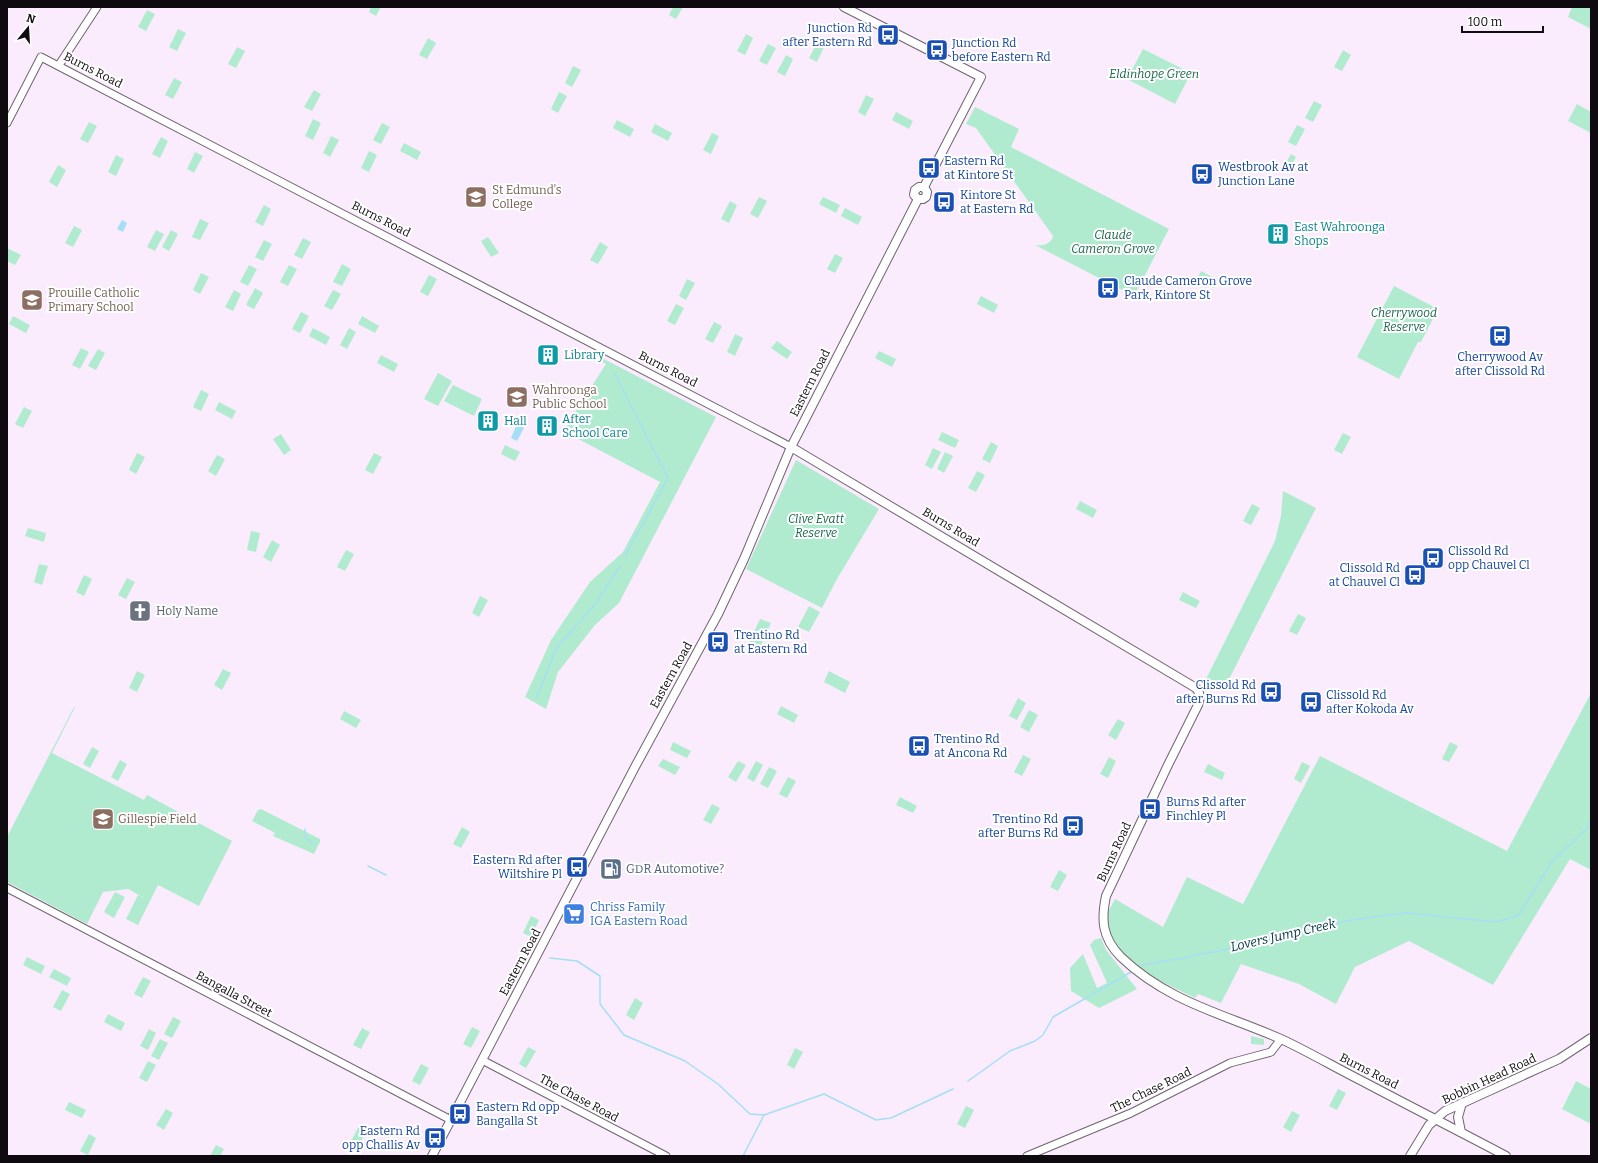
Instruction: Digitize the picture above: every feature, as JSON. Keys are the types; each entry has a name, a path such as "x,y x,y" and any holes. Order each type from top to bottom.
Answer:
{"main road":[{"name":"Eastern Road","path":"432,1156 636,765 718,614 744,559 792,447 918,199 914,195 914,191 917,187 924,187 981,77 844,7"},
{"name":"Burns Road","path":"792,447 1196,688 1200,698 1198,705 1106,896 1103,915 1104,927 1110,944 1121,957 1173,994 1192,1004 1281,1039 1506,1156"},
{"name":"Bobbin Head Road","path":"1410,1156 1426,1130 1445,1111 1559,1059 1591,1038"},
{"path":"1461,1132 1458,1117 1462,1103"}],"street":[{"path":"59,65 96,7"},
{"name":"Burns Road","path":"7,123 41,56 792,447"},
{"name":"Bangalla Street","path":"7,888 450,1120"},
{"name":"The Chase Road","path":"1026,1156 1131,1114 1230,1063 1271,1052 1281,1039"},
{"name":"The Chase Road","path":"482,1060 666,1156"}],"green space":[{"path":"371,7 381,7 376,16 369,12"},
{"path":"673,7 683,7 676,19 669,15"},
{"path":"1572,7 1591,7 1591,29 1568,17"},
{"path":"147,10 155,14 146,31 138,27"},
{"path":"178,29 186,33 177,51 169,47"},
{"path":"746,34 753,38 745,55 737,51"},
{"path":"428,38 436,43 427,59 419,55"},
{"path":"818,41 825,45 817,62 809,58"},
{"path":"768,44 776,48 767,65 759,61"},
{"path":"237,47 245,51 236,68 228,64"},
{"name":"Eldinhope Green","path":"1143,49 1191,73 1175,104 1127,79"},
{"path":"1343,50 1351,55 1342,71 1334,67"},
{"path":"786,55 793,59 785,76 777,72"},
{"path":"573,66 581,70 572,87 565,83"},
{"path":"174,78 182,82 173,99 165,95"},
{"path":"314,90 321,94 312,111 304,107"},
{"path":"559,92 567,96 558,113 551,109"},
{"path":"866,95 874,99 865,116 858,112"},
{"path":"1314,101 1322,105 1313,122 1305,118"},
{"path":"1577,104 1591,112 1591,133 1568,121"},
{"name":"Claude Cameron Grove","path":"975,107 1019,129 1011,147 1169,229 1134,296 1035,245 1047,244 1053,236 976,128 966,124"},
{"path":"896,112 913,121 909,129 892,120"},
{"path":"313,119 321,123 313,140 305,136"},
{"path":"617,120 634,129 630,137 613,128"},
{"path":"89,122 97,126 88,143 80,139"},
{"path":"382,123 390,127 381,144 373,140"},
{"path":"655,124 672,133 668,141 651,132"},
{"path":"1297,125 1305,129 1296,146 1288,142"},
{"path":"712,133 719,136 711,154 703,150"},
{"path":"331,136 339,140 330,157 323,153"},
{"path":"161,137 168,141 160,158 152,154"},
{"path":"404,143 421,152 417,160 400,151"},
{"path":"369,151 377,155 369,172 361,168"},
{"path":"195,152 203,156 194,173 187,169"},
{"path":"1291,154 1296,157 1291,167 1285,164"},
{"path":"116,155 124,159 116,176 108,172"},
{"path":"58,165 66,170 57,187 49,182"},
{"path":"759,197 767,201 758,218 750,214"},
{"path":"823,197 840,205 836,213 819,204"},
{"path":"730,201 737,205 729,223 721,219"},
{"path":"264,205 271,209 263,226 255,222"},
{"path":"845,208 862,217 858,225 841,216"},
{"path":"200,219 209,223 200,240 192,237"},
{"path":"74,226 82,230 73,247 65,243"},
{"path":"156,230 164,234 155,251 147,247"},
{"path":"171,230 178,234 169,251 162,247"},
{"path":"488,237 499,253 491,257 481,241"},
{"path":"303,238 311,242 302,259 294,255"},
{"path":"264,240 272,244 263,261 255,257"},
{"path":"600,242 608,247 598,264 590,260"},
{"path":"7,248 21,255 15,265 7,261"},
{"path":"835,254 843,258 835,273 827,269"},
{"path":"342,264 351,269 342,286 333,282"},
{"path":"249,265 257,269 248,286 240,282"},
{"path":"289,265 297,269 288,286 280,282"},
{"path":"1201,271 1218,280 1214,288 1197,279"},
{"path":"201,273 209,277 200,294 193,290"},
{"path":"429,275 437,279 428,296 420,292"},
{"path":"687,279 695,283 686,300 679,296"},
{"name":"Cherrywood Reserve","path":"1394,286 1438,309 1421,342 1418,342 1399,379 1357,357"},
{"path":"255,288 263,293 254,309 246,305"},
{"path":"234,290 241,294 233,311 225,307"},
{"path":"333,290 341,294 332,310 324,306"},
{"path":"981,296 998,305 994,313 977,304"},
{"path":"676,304 684,308 675,325 667,321"},
{"path":"301,312 309,316 300,333 292,329"},
{"path":"13,316 30,325 26,333 9,324"},
{"path":"362,316 379,326 375,333 358,324"},
{"path":"714,322 722,326 713,343 705,339"},
{"path":"313,328 330,337 326,345 309,336"},
{"path":"349,328 356,332 347,349 340,345"},
{"path":"735,334 743,338 735,356 727,352"},
{"path":"777,341 792,352 787,359 771,348"},
{"path":"81,348 89,352 80,369 72,365"},
{"path":"98,349 105,353 96,370 88,366"},
{"path":"879,351 896,359 892,367 875,358"},
{"path":"381,355 398,364 394,372 377,363"},
{"path":"600,357 716,417 619,603 595,625 558,672 546,709 525,697 551,640 590,582 623,552 660,482 563,431 606,364 599,360"},
{"path":"438,373 452,381 438,406 424,399"},
{"path":"453,385 482,399 474,416 444,401"},
{"path":"201,390 209,394 201,411 193,407"},
{"path":"219,402 236,411 232,419 215,410"},
{"path":"24,407 32,411 23,428 15,424"},
{"path":"942,432 959,440 955,448 938,440"},
{"path":"1343,433 1351,437 1342,454 1334,450"},
{"path":"281,434 291,450 284,455 273,439"},
{"path":"991,442 998,446 990,463 982,459"},
{"path":"505,445 520,452 515,461 501,454"},
{"path":"933,448 941,452 932,469 925,465"},
{"path":"945,452 953,456 944,473 937,469"},
{"path":"137,453 145,457 136,474 129,470"},
{"path":"374,453 382,457 373,474 365,470"},
{"path":"217,455 225,459 216,476 208,471"},
{"name":"Clive Evatt Reserve","path":"796,460 879,509 837,579 822,608 746,569"},
{"path":"977,471 985,475 976,492 968,488"},
{"path":"1283,491 1316,508 1224,689 1204,683 1275,541 1281,516"},
{"path":"1080,501 1097,510 1093,518 1076,509"},
{"path":"1252,504 1260,508 1251,525 1243,521"},
{"path":"28,528 46,533 44,542 25,536"},
{"path":"251,531 260,533 256,552 247,550"},
{"path":"272,540 280,545 271,562 263,557"},
{"path":"346,550 354,554 345,571 337,567"},
{"path":"39,564 48,566 42,585 34,582"},
{"path":"84,575 92,579 84,596 76,592"},
{"path":"127,578 135,582 126,599 118,595"},
{"path":"1183,592 1200,601 1196,608 1179,600"},
{"path":"480,596 488,600 479,617 472,613"},
{"path":"809,606 820,612 809,632 798,627"},
{"path":"1298,614 1306,618 1297,635 1289,631"},
{"path":"760,619 771,623 760,647 749,643"},
{"path":"223,669 231,673 222,690 214,685"},
{"path":"137,671 145,675 137,692 129,688"},
{"path":"829,671 850,682 845,693 824,682"},
{"path":"1591,693 1591,870 1570,859 1493,985 1409,941 1355,967 1336,1004 1299,984 1241,964 1221,1003 1198,994 1195,998 1152,977 1120,952 1106,929 1106,916 1115,899 1163,927 1187,877 1243,904 1320,756 1507,851"},
{"path":"1018,698 1026,703 1017,720 1009,716"},
{"path":"781,706 798,715 794,723 777,714"},
{"name":"Gillespie Field","path":"74,707 52,753 144,800 147,795 232,841 199,906 158,885 138,925 126,919 138,895 146,899 128,889 103,892 87,924 7,882 7,837"},
{"path":"1029,710 1038,715 1029,732 1020,727"},
{"path":"344,711 361,720 356,728 340,719"},
{"path":"1118,719 1125,723 1116,740 1108,735"},
{"path":"673,742 691,751 687,758 670,750"},
{"path":"1450,742 1458,746 1449,762 1442,759"},
{"path":"92,747 99,751 90,768 83,764"},
{"path":"1023,755 1031,759 1022,776 1014,772"},
{"path":"1109,757 1116,761 1108,778 1100,774"},
{"path":"663,759 680,767 675,775 658,766"},
{"path":"120,760 127,764 118,781 111,777"},
{"path":"738,761 746,765 736,782 728,777"},
{"path":"756,761 763,765 754,782 747,778"},
{"path":"1302,762 1310,766 1301,783 1294,779"},
{"path":"1208,764 1225,773 1222,780 1204,772"},
{"path":"769,767 777,771 768,788 760,784"},
{"path":"788,777 796,781 787,798 779,794"},
{"path":"900,797 917,806 913,813 896,805"},
{"path":"712,804 720,808 711,824 703,820"},
{"path":"261,809 320,839 314,854 273,836 275,833 252,821 258,810"},
{"path":"462,827 470,832 461,848 453,844"},
{"path":"1059,870 1067,875 1058,891 1050,887"},
{"path":"115,892 125,897 114,918 104,912"},
{"path":"531,916 539,920 531,937 523,933"},
{"path":"1101,938 1106,950 1137,989 1099,1008 1071,991 1070,968 1083,954 1097,988 1107,983 1090,945 1094,940"},
{"path":"27,957 45,966 41,974 23,965"},
{"path":"54,969 71,978 67,986 49,977"},
{"path":"143,977 151,981 142,998 134,994"},
{"path":"62,990 70,994 61,1011 53,1007"},
{"path":"635,998 643,1003 634,1020 626,1015"},
{"path":"108,1014 125,1023 121,1031 104,1022"},
{"path":"173,1017 181,1021 172,1038 164,1034"},
{"path":"472,1027 480,1031 471,1048 463,1044"},
{"path":"362,1028 370,1032 361,1049 353,1045"},
{"path":"149,1029 156,1033 148,1050 140,1046"},
{"path":"1251,1036 1264,1039 1264,1045 1251,1044"},
{"path":"160,1039 168,1043 159,1060 151,1056"},
{"path":"528,1047 536,1051 526,1068 519,1064"},
{"path":"795,1048 803,1052 794,1069 787,1065"},
{"path":"148,1061 156,1065 147,1082 139,1078"},
{"path":"421,1064 429,1068 420,1085 412,1081"},
{"path":"1576,1081 1591,1089 1591,1120 1589,1123 1562,1109"},
{"path":"1338,1089 1346,1093 1337,1110 1329,1106"},
{"path":"69,1102 86,1110 82,1118 65,1110"},
{"path":"966,1106 974,1110 965,1128 957,1124"},
{"path":"166,1109 173,1113 164,1130 156,1125"},
{"path":"1292,1111 1300,1115 1291,1132 1283,1127"},
{"path":"359,1126 367,1130 358,1147 350,1143"},
{"path":"89,1134 96,1138 88,1155 80,1151"},
{"path":"216,1145 224,1149 220,1156 210,1156"}],"water":[{"path":"122,220 127,223 123,232 117,229"},
{"path":"517,424 524,428 517,441 511,438"}],"waterway":[{"path":"615,374 668,478 625,556"},
{"path":"537,697 557,647 597,602 620,566"},
{"name":"Lovers Jump Creek","path":"1142,965 1267,941 1307,927 1366,918 1406,913 1496,922 1519,915 1550,864 1588,827 1591,820"},
{"path":"305,829 305,837 314,845"},
{"path":"368,866 386,875"},
{"path":"550,958 577,961 600,976 600,1004 624,1035 685,1061 718,1084 750,1114 764,1115 824,1094 876,1120 891,1118 953,1089"},
{"name":"Lovers Jump Creek","path":"968,1081 1010,1051 1035,1041 1043,1035 1053,1017 1131,972"},
{"path":"743,1156 764,1115"}],"place":[{"name":"Junction Rd after Eastern Rd","path":"888,35"},
{"name":"Junction Rd before Eastern Rd","path":"937,50"},
{"name":"Eastern Rd at Kintore St","path":"929,168"},
{"name":"Westbrook Av at Junction Lane","path":"1202,174"},
{"name":"St Edmund's College","path":"476,197"},
{"name":"Kintore St at Eastern Rd","path":"944,202"},
{"name":"East Wahroonga Shops","path":"1278,234"},
{"name":"Claude Cameron Grove Park, Kintore St","path":"1108,288"},
{"name":"Prouille Catholic Primary School","path":"32,300"},
{"name":"Cherrywood Av after Clissold Rd","path":"1500,336"},
{"name":"Library","path":"548,355"},
{"name":"Wahroonga Public School","path":"517,397"},
{"name":"Hall","path":"488,421"},
{"name":"After School Care","path":"547,426"},
{"name":"Clissold Rd opp Chauvel Cl","path":"1433,558"},
{"name":"Clissold Rd at Chauvel Cl","path":"1415,575"},
{"name":"Holy Name","path":"140,611"},
{"name":"Trentino Rd at Eastern Rd","path":"718,642"},
{"name":"Clissold Rd after Burns Rd","path":"1271,692"},
{"name":"Clissold Rd after Kokoda Av","path":"1311,702"},
{"name":"Trentino Rd at Ancona Rd","path":"919,746"},
{"name":"Burns Rd after Finchley Pl","path":"1150,809"},
{"name":"Gillespie Field","path":"103,819"},
{"name":"Trentino Rd after Burns Rd","path":"1073,826"},
{"name":"Eastern Rd after Wiltshire Pl","path":"577,867"},
{"name":"GDR Automotive?","path":"611,869"},
{"name":"Chriss Family IGA Eastern Road","path":"574,914"},
{"name":"Eastern Rd opp Bangalla St","path":"460,1114"},
{"name":"Eastern Rd opp Challis Av","path":"435,1138"}]}
